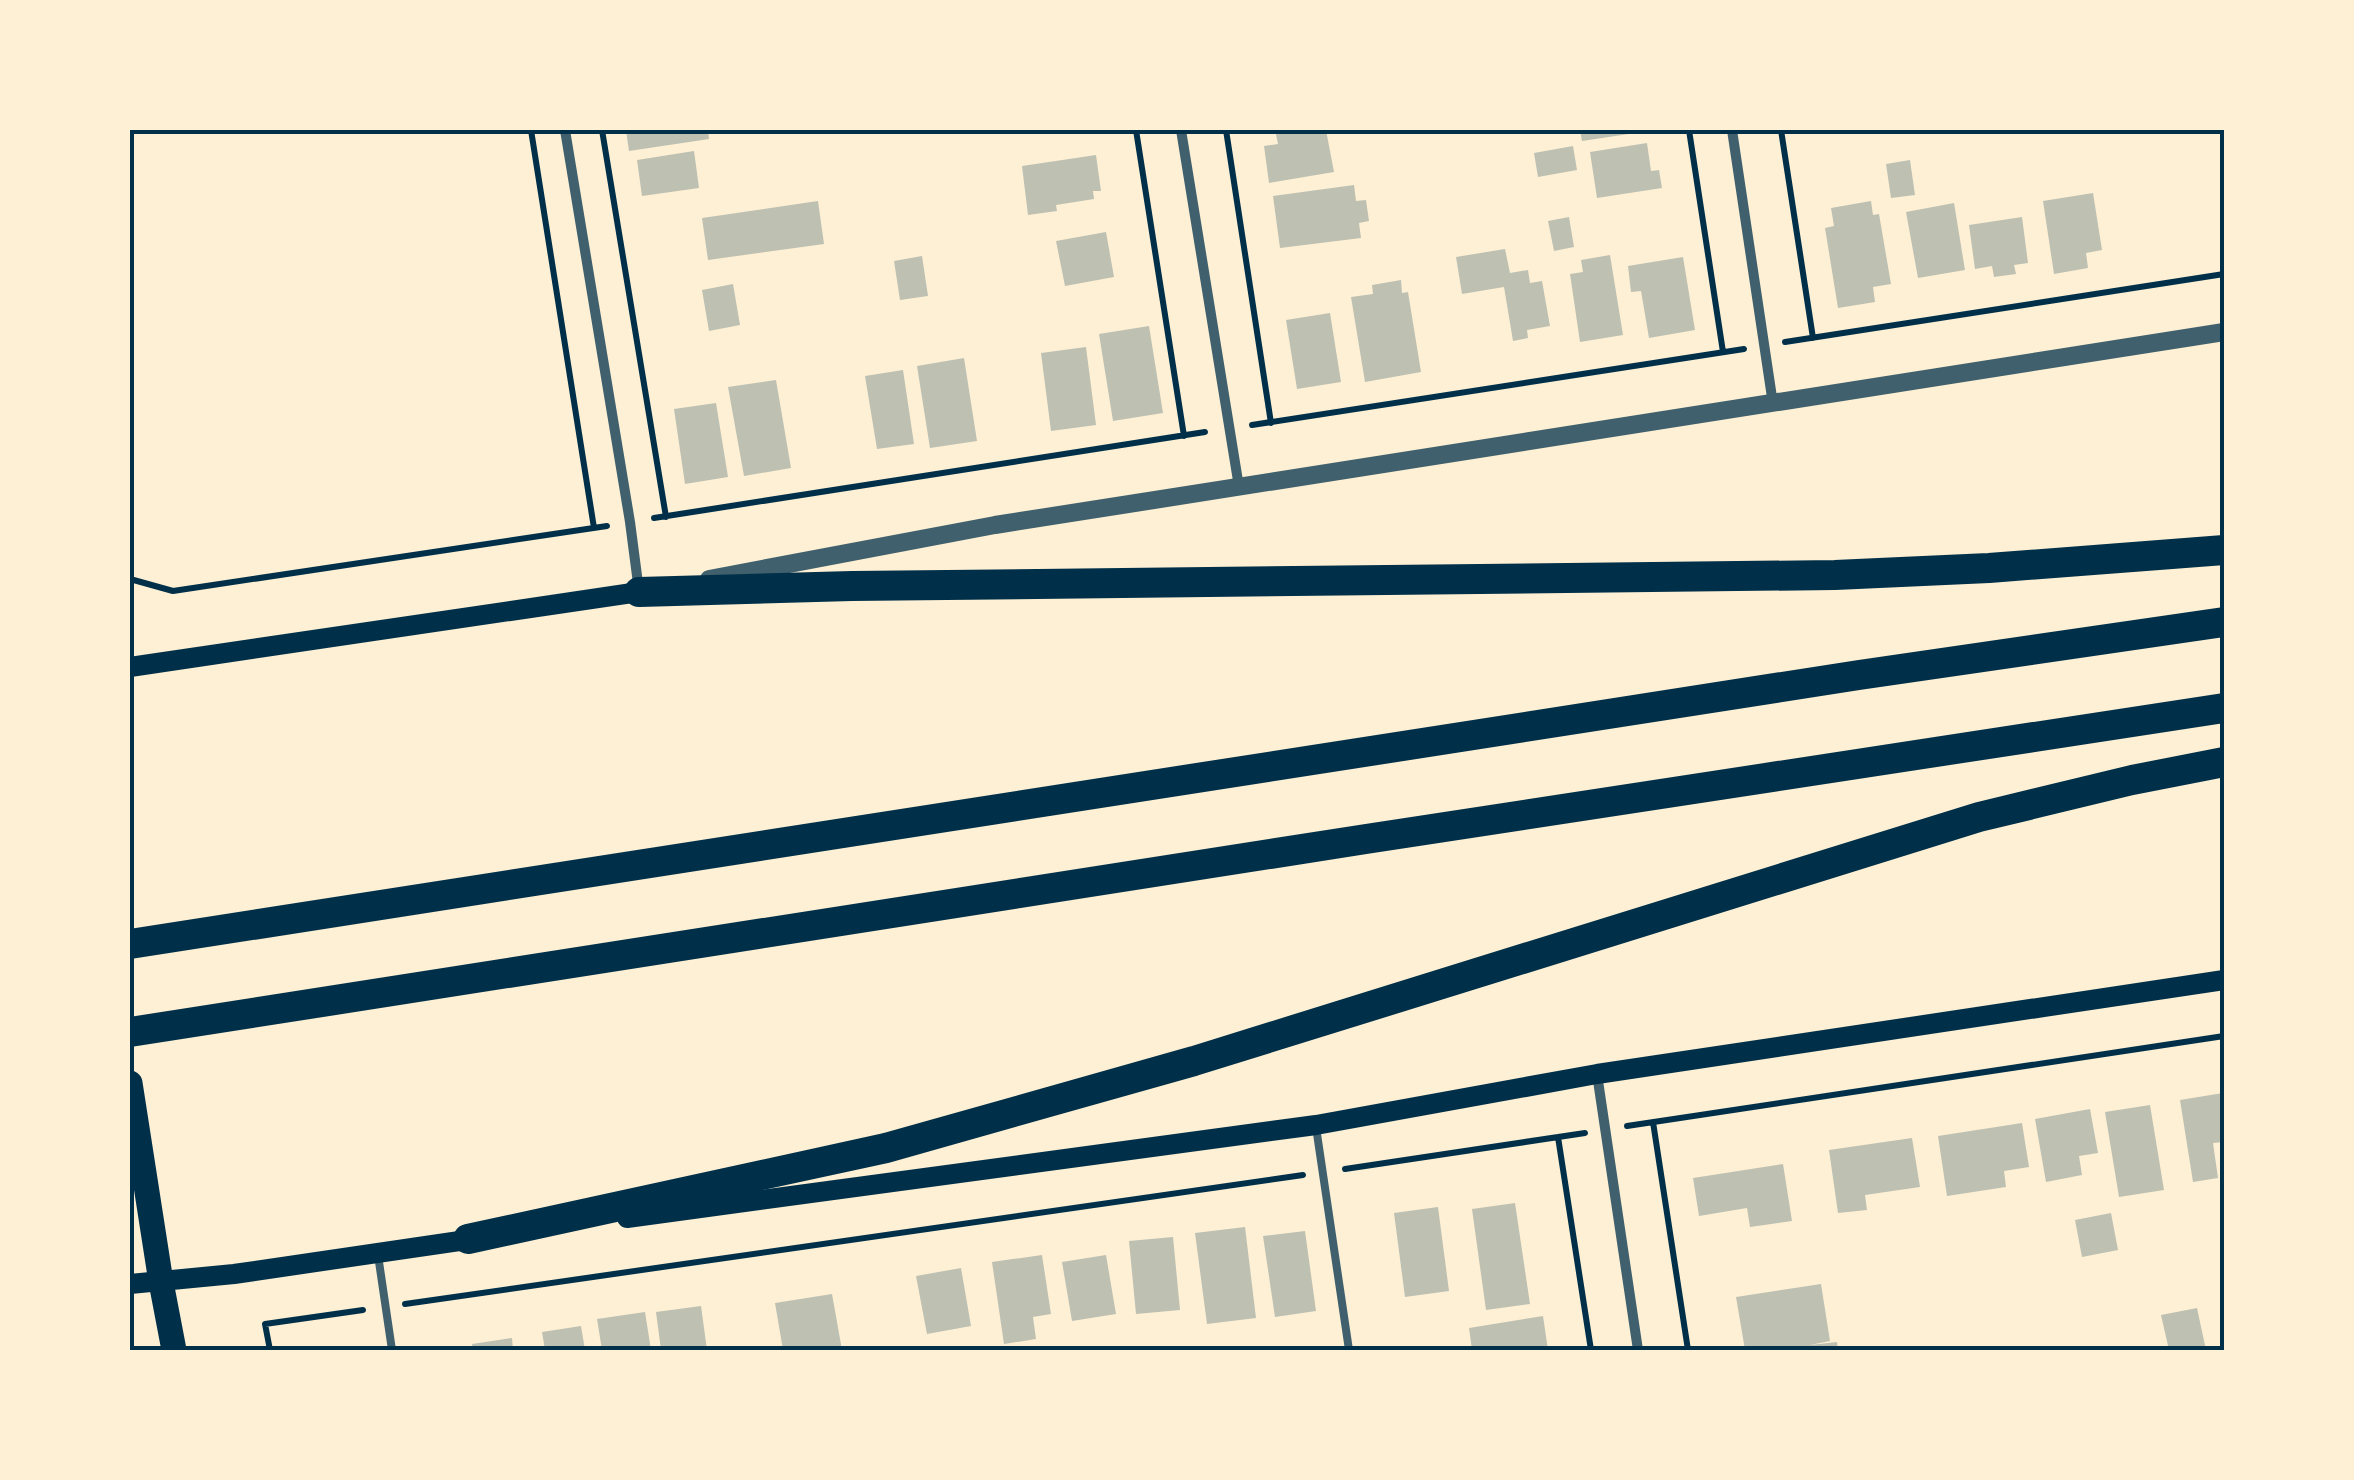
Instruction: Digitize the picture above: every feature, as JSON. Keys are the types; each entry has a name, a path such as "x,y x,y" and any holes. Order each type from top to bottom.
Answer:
{"highway":[{"path":"639,592 1835,575 2224,550"},
{"path":"130,944 2224,622"},
{"path":"130,1032 2224,708"},
{"path":"468,1239 919,1139 1194,1060 1979,817 2224,762"}],"main road":[{"path":"130,667 639,592"},
{"path":"130,1284 234,1274 377,1251 1316,1125 1596,1074 2224,980"},
{"path":"130,1083 174,1350"}],"street":[{"path":"565,130 639,592 994,526 2224,332"},
{"path":"1181,130 1239,487"},
{"path":"1732,130 1774,405"},
{"path":"1596,1074 1638,1350"}],"lane":[{"path":"1316,1125 1349,1350"},
{"path":"377,1251 392,1350"}],"path":[{"path":"531,130 594,528"},
{"path":"602,130 666,516"},
{"path":"1136,130 1184,436"},
{"path":"1226,130 1271,423"},
{"path":"1689,130 1723,352"},
{"path":"1781,130 1813,338"},
{"path":"130,579 173,591 2224,274"},
{"path":"270,1350 266,1324 1323,1172 2224,1036"},
{"path":"1652,1122 1688,1350"},
{"path":"1558,1137 1591,1350"}],"building":[{"path":"626,130 708,130 709,139 629,151"},
{"path":"1326,130 1334,172 1269,183 1264,146 1278,144 1276,134"},
{"path":"1580,130 1641,130 1642,132 1582,141"},
{"path":"1647,143 1651,171 1659,170 1662,188 1597,198 1590,152"},
{"path":"1573,146 1577,170 1538,177 1534,153"},
{"path":"694,151 699,188 642,196 637,160"},
{"path":"1096,155 1101,191 1093,191 1094,199 1056,205 1057,211 1028,215 1022,166"},
{"path":"1910,160 1915,195 1891,198 1886,164"},
{"path":"1354,185 1356,201 1366,200 1369,221 1359,223 1361,238 1280,248 1273,196"},
{"path":"2093,193 2102,250 2086,253 2088,268 2054,274 2043,201"},
{"path":"818,201 824,244 708,260 702,218"},
{"path":"1871,201 1873,215 1879,214 1891,284 1873,287 1875,302 1838,308 1825,228 1834,226 1831,208"},
{"path":"1954,203 1965,270 1918,278 1906,212"},
{"path":"1569,217 1574,247 1554,251 1548,221"},
{"path":"2022,217 2028,263 2014,265 2016,274 1994,277 1992,266 1975,269 1969,225"},
{"path":"1106,232 1114,277 1065,286 1056,241"},
{"path":"1505,249 1510,273 1528,270 1530,283 1542,281 1550,326 1527,330 1528,338 1513,341 1504,287 1462,294 1456,257"},
{"path":"1610,255 1623,335 1580,342 1570,274 1583,272 1581,260"},
{"path":"922,256 928,296 900,300 894,261"},
{"path":"1683,257 1695,330 1649,338 1641,291 1631,292 1628,266"},
{"path":"1401,280 1402,293 1408,292 1421,372 1365,382 1351,297 1373,294 1372,285"},
{"path":"733,284 740,325 709,331 702,290"},
{"path":"1330,313 1341,382 1297,389 1286,320"},
{"path":"1149,326 1163,413 1113,421 1099,334"},
{"path":"1086,347 1096,425 1051,431 1041,353"},
{"path":"964,358 977,441 930,448 917,366"},
{"path":"903,370 914,444 877,449 865,376"},
{"path":"776,380 791,468 744,476 728,387"},
{"path":"716,403 728,477 685,484 674,409"},
{"path":"2223,1093 2224,1142 2213,1143 2218,1178 2193,1182 2180,1100"},
{"path":"2150,1105 2164,1190 2119,1197 2105,1112"},
{"path":"2090,1109 2098,1153 2079,1156 2082,1175 2046,1182 2035,1119"},
{"path":"2022,1123 2029,1167 2004,1171 2006,1187 1947,1196 1938,1136"},
{"path":"1912,1138 1920,1187 1865,1195 1867,1210 1838,1213 1829,1150"},
{"path":"1783,1164 1792,1221 1750,1227 1747,1208 1699,1216 1693,1178"},
{"path":"1515,1203 1530,1304 1486,1310 1472,1209"},
{"path":"1438,1207 1449,1291 1405,1297 1394,1213"},
{"path":"2111,1213 2118,1250 2082,1257 2075,1220"},
{"path":"1245,1227 1256,1318 1207,1324 1195,1233"},
{"path":"1305,1231 1316,1311 1275,1317 1263,1236"},
{"path":"1173,1237 1180,1310 1136,1314 1129,1241"},
{"path":"1042,1255 1051,1314 1033,1317 1036,1339 1004,1344 992,1262"},
{"path":"1106,1255 1116,1314 1072,1321 1062,1262"},
{"path":"961,1268 971,1326 927,1334 916,1276"},
{"path":"1821,1284 1830,1341 1810,1345 1837,1342 1838,1350 1798,1350 1797,1346 1745,1350 1736,1297"},
{"path":"832,1294 842,1350 783,1350 775,1303"},
{"path":"701,1306 707,1350 661,1350 656,1312"},
{"path":"2197,1308 2206,1350 2169,1350 2161,1315"},
{"path":"645,1312 651,1350 602,1350 597,1319"},
{"path":"1543,1316 1548,1350 1472,1350 1469,1328"},
{"path":"581,1326 585,1350 545,1350 542,1332"},
{"path":"512,1338 513,1350 473,1350 472,1344"}]}
